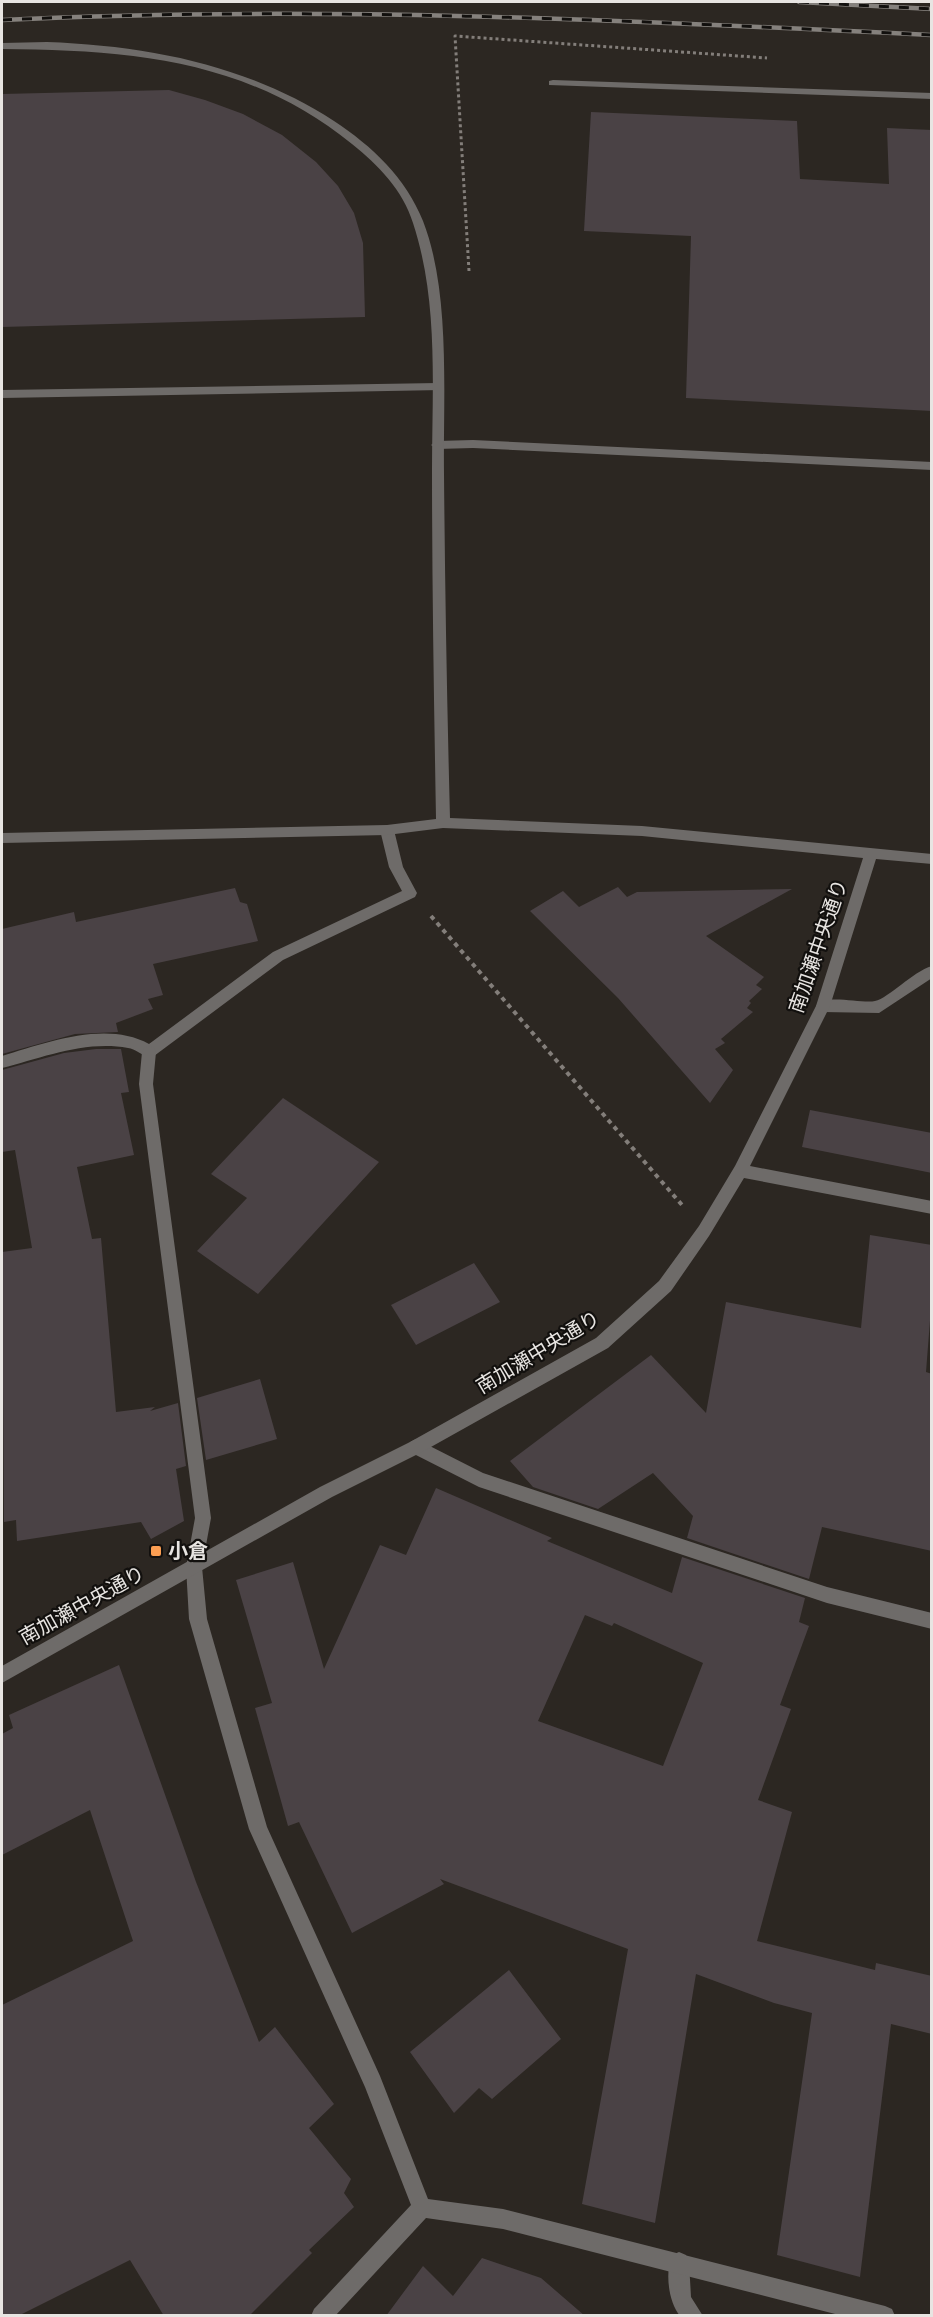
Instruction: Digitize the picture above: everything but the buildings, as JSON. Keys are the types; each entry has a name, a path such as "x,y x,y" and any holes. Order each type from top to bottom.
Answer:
{"street":[{"path":"2,46 88,46 153,54 201,65 262,85 318,114 353,140 404,193 426,243 433,300 438,387 443,823"},
{"path":"553,83 932,96"},
{"path":"2,394 438,387"},
{"path":"437,445 485,444 932,466"},
{"path":"2,838 387,830 443,823 642,831 932,859"},
{"path":"387,830 396,867 410,893 278,956 149,1052 146,1084 203,1518 194,1567 198,1619 258,1829 373,2083 422,2208"},
{"name":"南加瀬中央通り","path":"2,1675 326,1492 416,1447 602,1343 665,1286 704,1231 740,1172 823,1006 871,854"},
{"path":"823,1006 879,1007 917,978 932,971"},
{"path":"2,1062 36,1051 95,1041 130,1042 149,1052"},
{"path":"740,1172 932,1209"},
{"path":"416,1447 479,1479 827,1595 932,1621"},
{"path":"422,2208 503,2219 885,2316"},
{"path":"321,2316 422,2208"},
{"path":"679,2262 681,2301 693,2316"}],"path":[{"path":"410,893 704,1231"}],"railway":[{"path":"799,2 932,9"},
{"path":"2,20 235,14 351,14 700,24 932,35"}],"place":[{"name":"小倉","path":"156,1551"}]}
